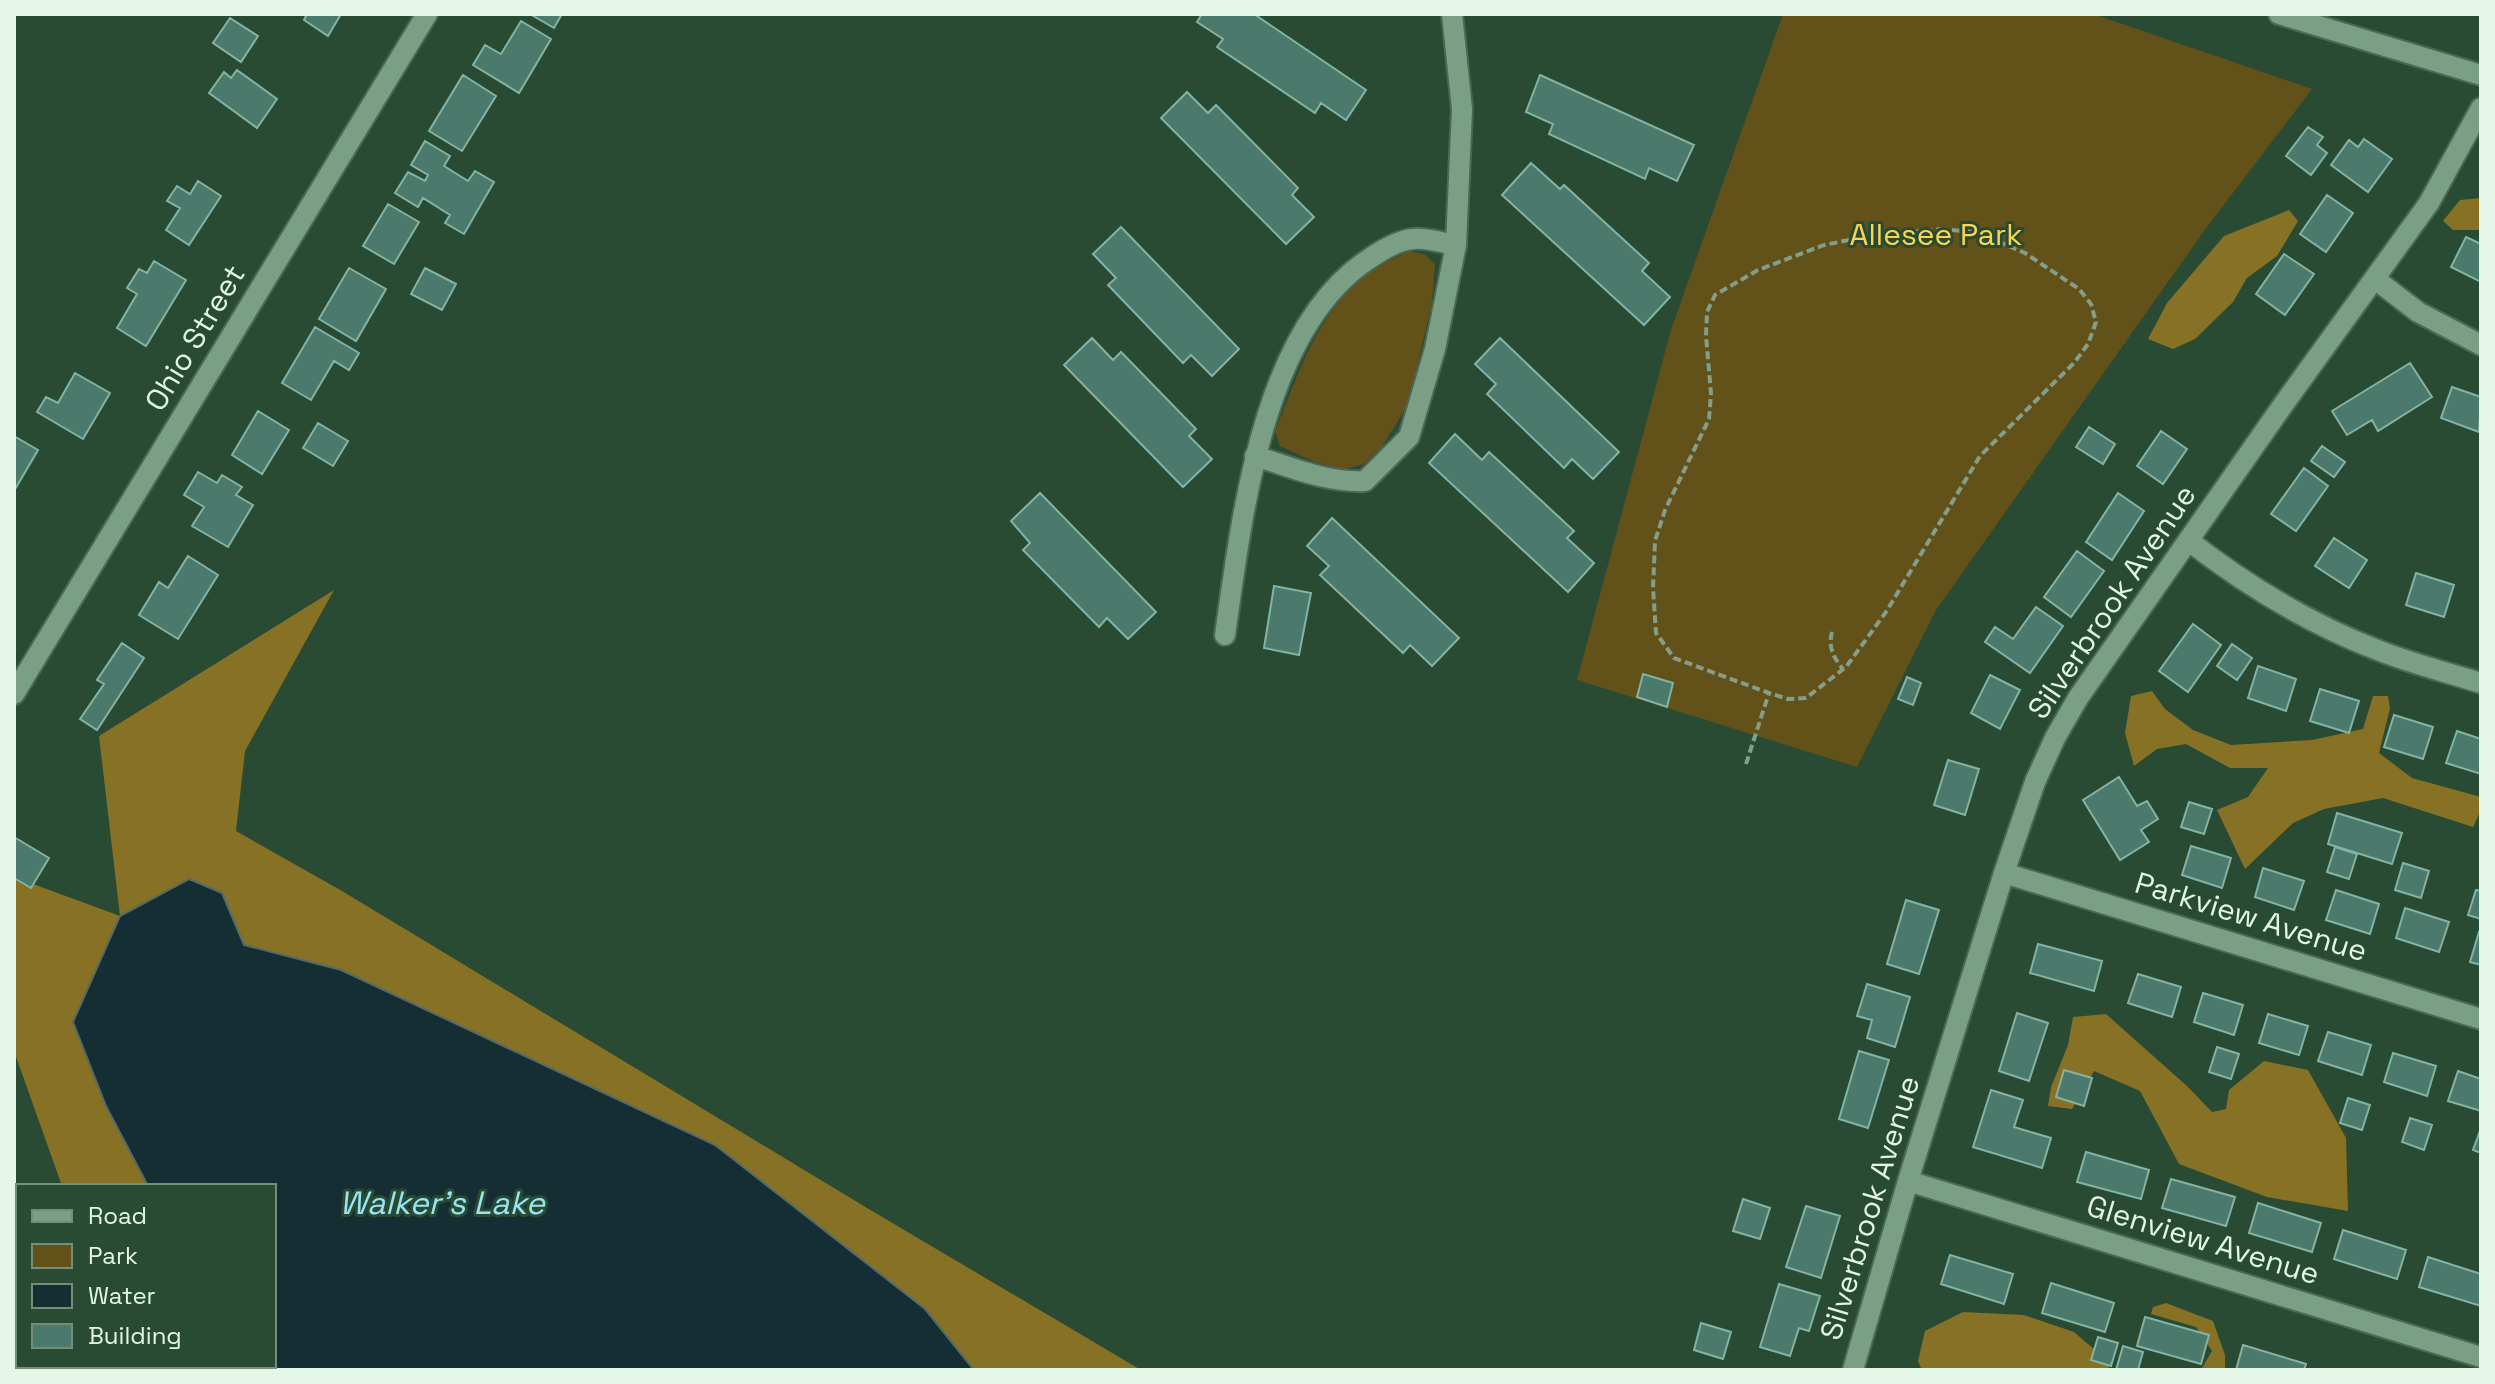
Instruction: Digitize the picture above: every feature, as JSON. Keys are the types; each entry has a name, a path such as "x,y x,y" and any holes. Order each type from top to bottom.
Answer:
{"street":[{"name":"Ohio Street","path":"14,694 427,14"},
{"path":"1255,456 1328,479 1365,481 1409,437 1435,349 1456,245 1462,109 1452,14"},
{"path":"2279,14 2481,75"},
{"name":"Silverbrook Avenue","path":"1853,1370 2004,873 2035,782 2055,738 2078,698 2429,203 2481,108"},
{"path":"1225,635 1255,456 1269,406 1322,302 1348,273 1386,248 1413,239 1456,245"},
{"path":"2375,279 2418,312 2481,345"},
{"path":"2189,541 2241,581 2319,624 2375,649 2481,683"},
{"name":"Parkview Avenue","path":"2004,873 2481,1019"},
{"name":"Glenview Avenue","path":"1908,1181 2481,1357"}],"path":[{"path":"1940,229 1976,232 2025,253 2079,289 2091,304 2096,322 2088,344 2074,363 1980,456 1886,612 1843,669 1806,698 1788,699 1769,693 1674,658 1656,633 1653,588 1655,541 1665,510 1709,419 1711,393 1707,312 1715,295 1758,270 1824,245 1864,237 1940,229"},
{"path":"1832,632 1829,642 1831,650 1843,669"},
{"path":"1746,764 1769,693"}],"green space":[{"name":"Allesee Park","path":"1783,14 2093,14 2312,89 2204,231 1936,610 1857,767 1577,680 1671,330"},
{"path":"1408,251 1424,254 1435,264 1432,302 1409,403 1382,447 1364,464 1342,470 1280,446 1275,431 1302,365 1323,325 1351,288 1379,266"}],"shaded area":[{"path":"2481,198 2481,230 2453,230 2443,221 2460,200"},
{"path":"2289,210 2298,221 2277,256 2247,278 2233,302 2195,339 2173,349 2148,339 2167,303 2224,236"},
{"path":"334,590 245,751 236,831 342,891 1141,1370 974,1370 925,1309 715,1145 341,970 244,945 222,893 73,1022 106,1106 147,1184 61,1184 14,1051 14,877 120,916 99,736"},
{"path":"2152,691 2165,709 2193,730 2231,745 2312,740 2363,729 2373,696 2388,696 2390,708 2379,753 2412,778 2481,797 2481,810 2473,827 2383,798 2324,809 2293,823 2245,869 2217,810 2248,797 2268,768 2230,768 2186,744 2157,749 2134,766 2125,733 2131,696"},
{"path":"2106,1014 2212,1112 2226,1109 2229,1090 2264,1061 2308,1070 2346,1138 2348,1211 2267,1197 2179,1164 2140,1091 2094,1071 2072,1109 2048,1106 2051,1087 2068,1045 2073,1017"},
{"path":"2166,1303 2213,1321 2225,1355 2225,1370 2176,1370 2202,1368 2212,1351 2196,1327 2151,1314 2153,1307"},
{"path":"1963,1312 2024,1315 2074,1332 2111,1364 2107,1370 1922,1370 1918,1361 1925,1331"},
{"path":"243,1368 244,1370 163,1370"}],"water":[{"name":"Walker's Lake","path":"189,879 222,893 244,945 341,970 715,1145 925,1309 974,1370 244,1370 276,1368 276,1184 147,1184 106,1106 73,1022 120,916"}],"building":[{"path":"307,14 341,14 328,36 304,20"},
{"path":"530,14 562,14 554,28"},
{"path":"1202,14 1254,14 1366,90 1346,120 1321,103 1315,113 1217,47 1223,39 1197,22"},
{"path":"230,18 258,36 241,62 213,43"},
{"path":"521,21 551,39 519,93 473,65 485,45 501,54"},
{"path":"237,70 277,99 257,128 209,93 224,72 231,78"},
{"path":"463,75 496,96 462,151 429,131"},
{"path":"1540,75 1694,145 1677,181 1649,168 1645,179 1549,134 1553,124 1526,112"},
{"path":"1187,92 1208,113 1216,105 1298,188 1292,195 1314,217 1286,244 1161,118"},
{"path":"2308,127 2323,137 2317,145 2327,153 2311,175 2286,156"},
{"path":"2364,139 2392,159 2368,192 2331,165 2349,140 2358,147"},
{"path":"425,141 450,156 444,166 468,181 475,171 494,182 464,234 445,223 450,215 423,198 418,207 395,193 408,172 425,181 428,175 411,165"},
{"path":"1531,163 1560,189 1564,185 1649,263 1642,271 1670,297 1644,325 1502,195"},
{"path":"198,181 221,196 189,245 166,230 180,208 167,201 177,186 190,194"},
{"path":"2327,195 2353,213 2326,252 2300,234"},
{"path":"388,204 419,222 394,264 363,246"},
{"path":"1121,227 1239,349 1212,376 1191,355 1183,363 1108,285 1116,278 1093,254"},
{"path":"2466,237 2481,244 2481,282 2451,267"},
{"path":"2284,254 2314,274 2285,315 2256,294"},
{"path":"154,261 186,280 146,346 117,328 137,294 127,288 139,269 147,273"},
{"path":"349,268 386,289 356,341 319,319"},
{"path":"425,268 456,284 442,310 411,294"},
{"path":"315,327 359,353 349,370 334,361 311,400 282,383"},
{"path":"1092,338 1113,360 1121,352 1196,429 1189,436 1212,459 1183,487 1064,365"},
{"path":"1500,338 1619,452 1593,479 1572,459 1564,468 1487,394 1496,384 1475,364"},
{"path":"2410,363 2432,397 2378,431 2372,420 2347,435 2332,411"},
{"path":"75,373 110,393 83,439 37,412 46,397 58,403"},
{"path":"2452,387 2481,397 2479,432 2441,418"},
{"path":"258,411 289,430 262,474 232,455"},
{"path":"318,423 348,441 333,466 303,448"},
{"path":"2089,427 2115,444 2103,464 2076,447"},
{"path":"2161,431 2187,449 2163,484 2137,466"},
{"path":"1455,434 1482,460 1489,452 1574,531 1567,538 1594,563 1568,592 1429,463"},
{"path":"14,436 38,450 14,491"},
{"path":"2322,446 2345,462 2334,477 2311,461"},
{"path":"2304,468 2328,486 2296,531 2271,514"},
{"path":"198,472 217,483 222,475 242,487 236,495 253,505 228,547 192,526 204,507 184,495"},
{"path":"1040,493 1156,612 1128,639 1107,618 1099,627 1023,550 1030,543 1011,521"},
{"path":"2118,493 2144,511 2112,560 2086,542"},
{"path":"1332,518 1459,638 1432,666 1410,645 1403,653 1320,575 1329,566 1307,546"},
{"path":"2334,538 2367,560 2349,588 2315,566"},
{"path":"2077,551 2104,571 2071,617 2044,597"},
{"path":"188,556 218,575 178,639 139,615 159,582 168,588"},
{"path":"2416,573 2454,585 2444,617 2406,605"},
{"path":"1274,586 1311,593 1299,655 1264,648"},
{"path":"2036,607 2063,626 2030,673 1985,642 1995,627 2013,639"},
{"path":"2193,624 2221,645 2188,692 2159,671"},
{"path":"122,643 144,658 97,730 80,719 104,684 97,680"},
{"path":"2232,644 2252,658 2237,680 2217,666"},
{"path":"2258,666 2296,679 2286,711 2248,698"},
{"path":"1643,674 1673,683 1667,707 1637,697"},
{"path":"1990,675 2020,690 2000,729 1971,713"},
{"path":"1907,677 1921,683 1913,705 1898,699"},
{"path":"2320,689 2359,701 2349,733 2310,721"},
{"path":"2394,715 2433,727 2423,759 2384,747"},
{"path":"2457,731 2481,739 2481,774 2446,763"},
{"path":"1948,760 1979,769 1965,815 1934,805"},
{"path":"2119,777 2137,806 2147,801 2158,819 2141,830 2149,842 2120,860 2083,800"},
{"path":"2189,802 2212,809 2204,834 2181,827"},
{"path":"2337,813 2402,833 2392,864 2328,844"},
{"path":"14,837 49,858 31,888 14,878"},
{"path":"2191,846 2231,858 2222,888 2182,875"},
{"path":"2335,847 2357,854 2349,879 2327,872"},
{"path":"2403,863 2429,871 2421,898 2395,890"},
{"path":"2263,868 2304,881 2294,910 2255,897"},
{"path":"2336,890 2379,904 2370,934 2326,920"},
{"path":"2476,890 2481,891 2481,919 2468,915"},
{"path":"1906,900 1939,910 1919,974 1887,964"},
{"path":"2405,908 2449,922 2439,952 2396,938"},
{"path":"2481,933 2481,965 2470,962"},
{"path":"2038,944 2102,961 2094,991 2030,973"},
{"path":"2138,974 2181,987 2172,1017 2128,1003"},
{"path":"1867,984 1910,997 1895,1047 1867,1038 1872,1020 1857,1016"},
{"path":"2203,993 2243,1005 2234,1035 2194,1022"},
{"path":"2017,1013 2048,1023 2029,1081 1999,1071"},
{"path":"2268,1014 2308,1026 2299,1055 2259,1043"},
{"path":"2328,1032 2371,1045 2362,1075 2318,1061"},
{"path":"2217,1047 2239,1054 2231,1079 2209,1072"},
{"path":"1859,1051 1889,1060 1868,1128 1839,1119"},
{"path":"2393,1053 2436,1066 2427,1096 2384,1082"},
{"path":"2064,1070 2092,1078 2084,1106 2056,1097"},
{"path":"2458,1071 2481,1079 2481,1111 2448,1101"},
{"path":"1991,1090 2023,1100 2014,1127 2051,1138 2042,1168 1973,1147"},
{"path":"2348,1098 2370,1105 2362,1130 2340,1123"},
{"path":"2410,1118 2432,1125 2424,1150 2402,1142"},
{"path":"2481,1128 2481,1153 2473,1150"},
{"path":"2086,1152 2149,1170 2141,1199 2077,1182"},
{"path":"2171,1179 2235,1197 2226,1226 2162,1208"},
{"path":"1743,1199 1770,1208 1760,1239 1733,1231"},
{"path":"2258,1203 2321,1223 2312,1252 2249,1233"},
{"path":"1806,1206 1840,1216 1821,1278 1786,1267"},
{"path":"2343,1230 2406,1250 2397,1279 2334,1259"},
{"path":"1950,1255 2013,1274 2004,1304 1941,1284"},
{"path":"2428,1257 2481,1274 2481,1306 2419,1287"},
{"path":"2051,1283 2114,1303 2105,1332 2042,1313"},
{"path":"1779,1284 1820,1296 1809,1331 1799,1328 1790,1356 1760,1347"},
{"path":"2145,1317 2209,1335 2201,1364 2137,1346"},
{"path":"1701,1323 1731,1332 1723,1359 1694,1350"},
{"path":"2098,1337 2118,1343 2111,1366 2091,1360"},
{"path":"2243,1345 2306,1364 2304,1370 2236,1370"},
{"path":"2123,1346 2143,1352 2138,1370 2116,1370"}]}
